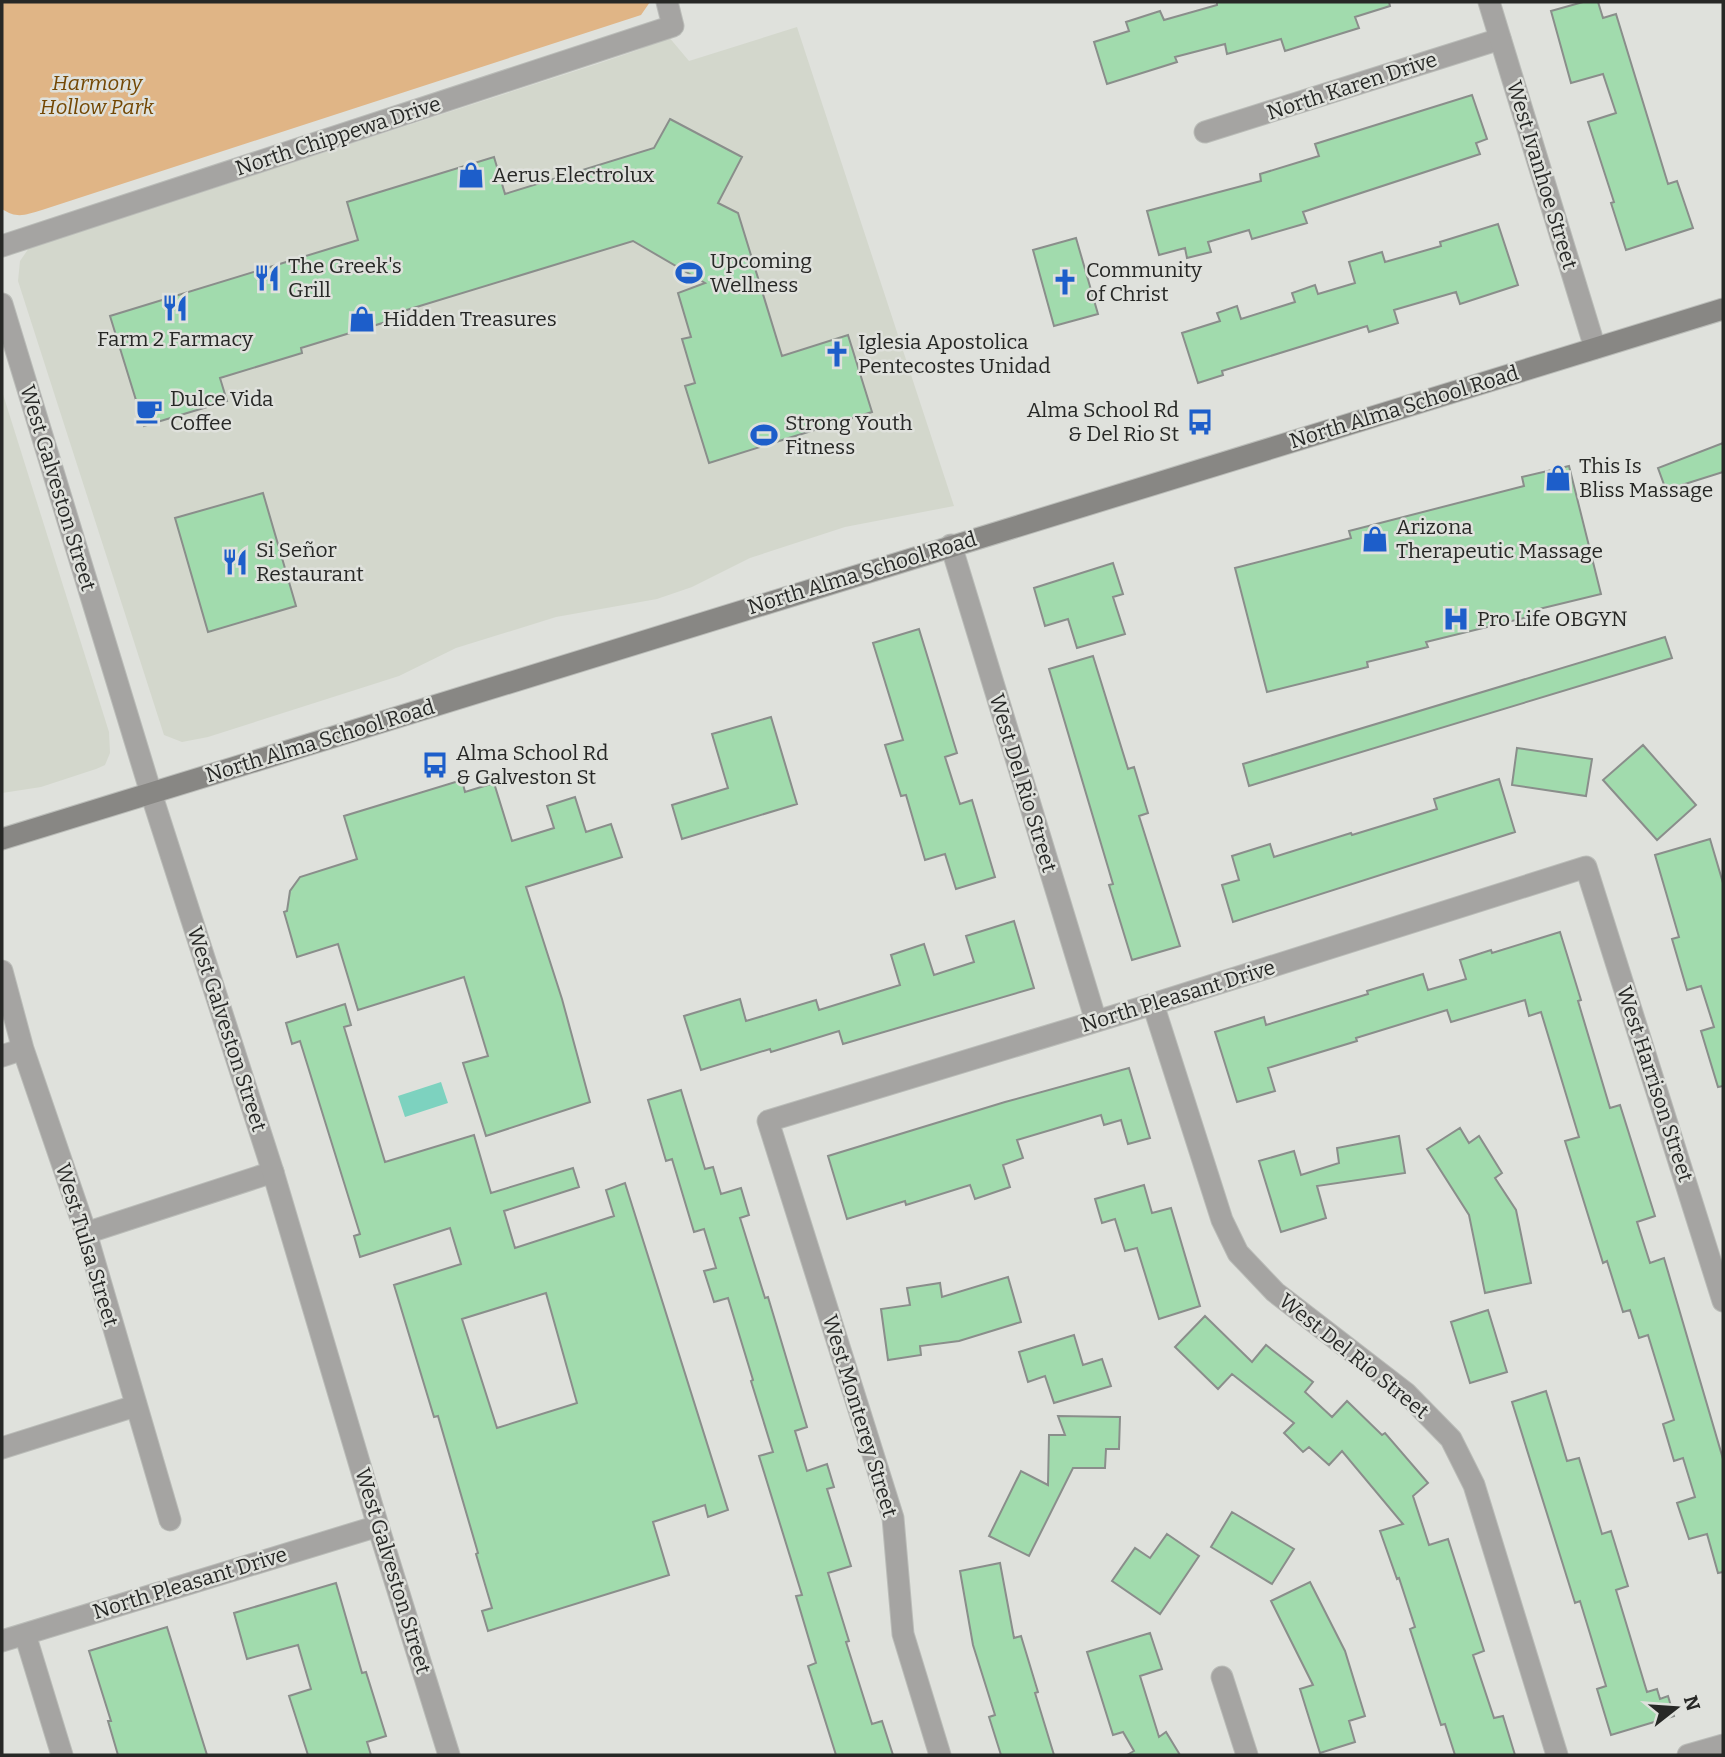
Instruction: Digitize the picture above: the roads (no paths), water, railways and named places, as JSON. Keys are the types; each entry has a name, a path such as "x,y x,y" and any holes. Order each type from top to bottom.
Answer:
{"main road":[{"name":"North Alma School Road","path":"2,839 1723,309"}],"street":[{"name":"North Chippewa Drive","path":"2,247 673,26 667,2"},
{"name":"West Ivanhoe Street","path":"1489,2 1595,348"},
{"name":"North Karen Drive","path":"1205,132 1500,39"},
{"name":"West Galveston Street","path":"2,304 151,793 273,1172 449,1755"},
{"name":"West Del Rio Street","path":"951,545 1096,1021"},
{"name":"North Pleasant Drive","path":"768,1121 1153,1004 1586,867"},
{"name":"West Harrison Street","path":"1586,867 1723,1301"},
{"name":"West Tulsa Street","path":"2,971 23,1049 86,1233 170,1520"},
{"name":"West Del Rio Street","path":"1153,1004 1222,1220 1238,1253 1275,1292 1406,1393 1451,1438 1474,1485 1557,1755"},
{"path":"2,1056 23,1049"},
{"name":"West Monterey Street","path":"768,1121 893,1518 903,1634 940,1755"},
{"path":"86,1233 273,1172"},
{"path":"2,1448 135,1406"},
{"name":"North Pleasant Drive","path":"2,1641 378,1526"},
{"path":"24,1633 62,1755"},
{"path":"1222,1677 1247,1755"},
{"path":"1688,1755 1723,1745"}],"place":[{"name":"Aerus Electrolux","path":"471,175"},
{"name":"Upcoming Wellness","path":"689,273"},
{"name":"The Greek's Grill","path":"267,278"},
{"name":"Community of Christ","path":"1065,282"},
{"name":"Farm 2 Farmacy","path":"175,308"},
{"name":"Hidden Treasures","path":"362,319"},
{"name":"Iglesia Apostolica Pentecostes Unidad","path":"837,354"},
{"name":"Dulce Vida Coffee","path":"149,411"},
{"name":"Alma School Rd & Del Rio St","path":"1200,422"},
{"name":"Strong Youth Fitness","path":"764,435"},
{"name":"This Is Bliss Massage","path":"1558,478"},
{"name":"Arizona Therapeutic Massage","path":"1375,539"},
{"name":"Si Señor Restaurant","path":"235,562"},
{"name":"Pro Life OBGYN","path":"1456,619"},
{"name":"Alma School Rd & Galveston St","path":"435,765"}],"park label":[{"name":"Harmony Hollow Park","path":"97,95"}]}
